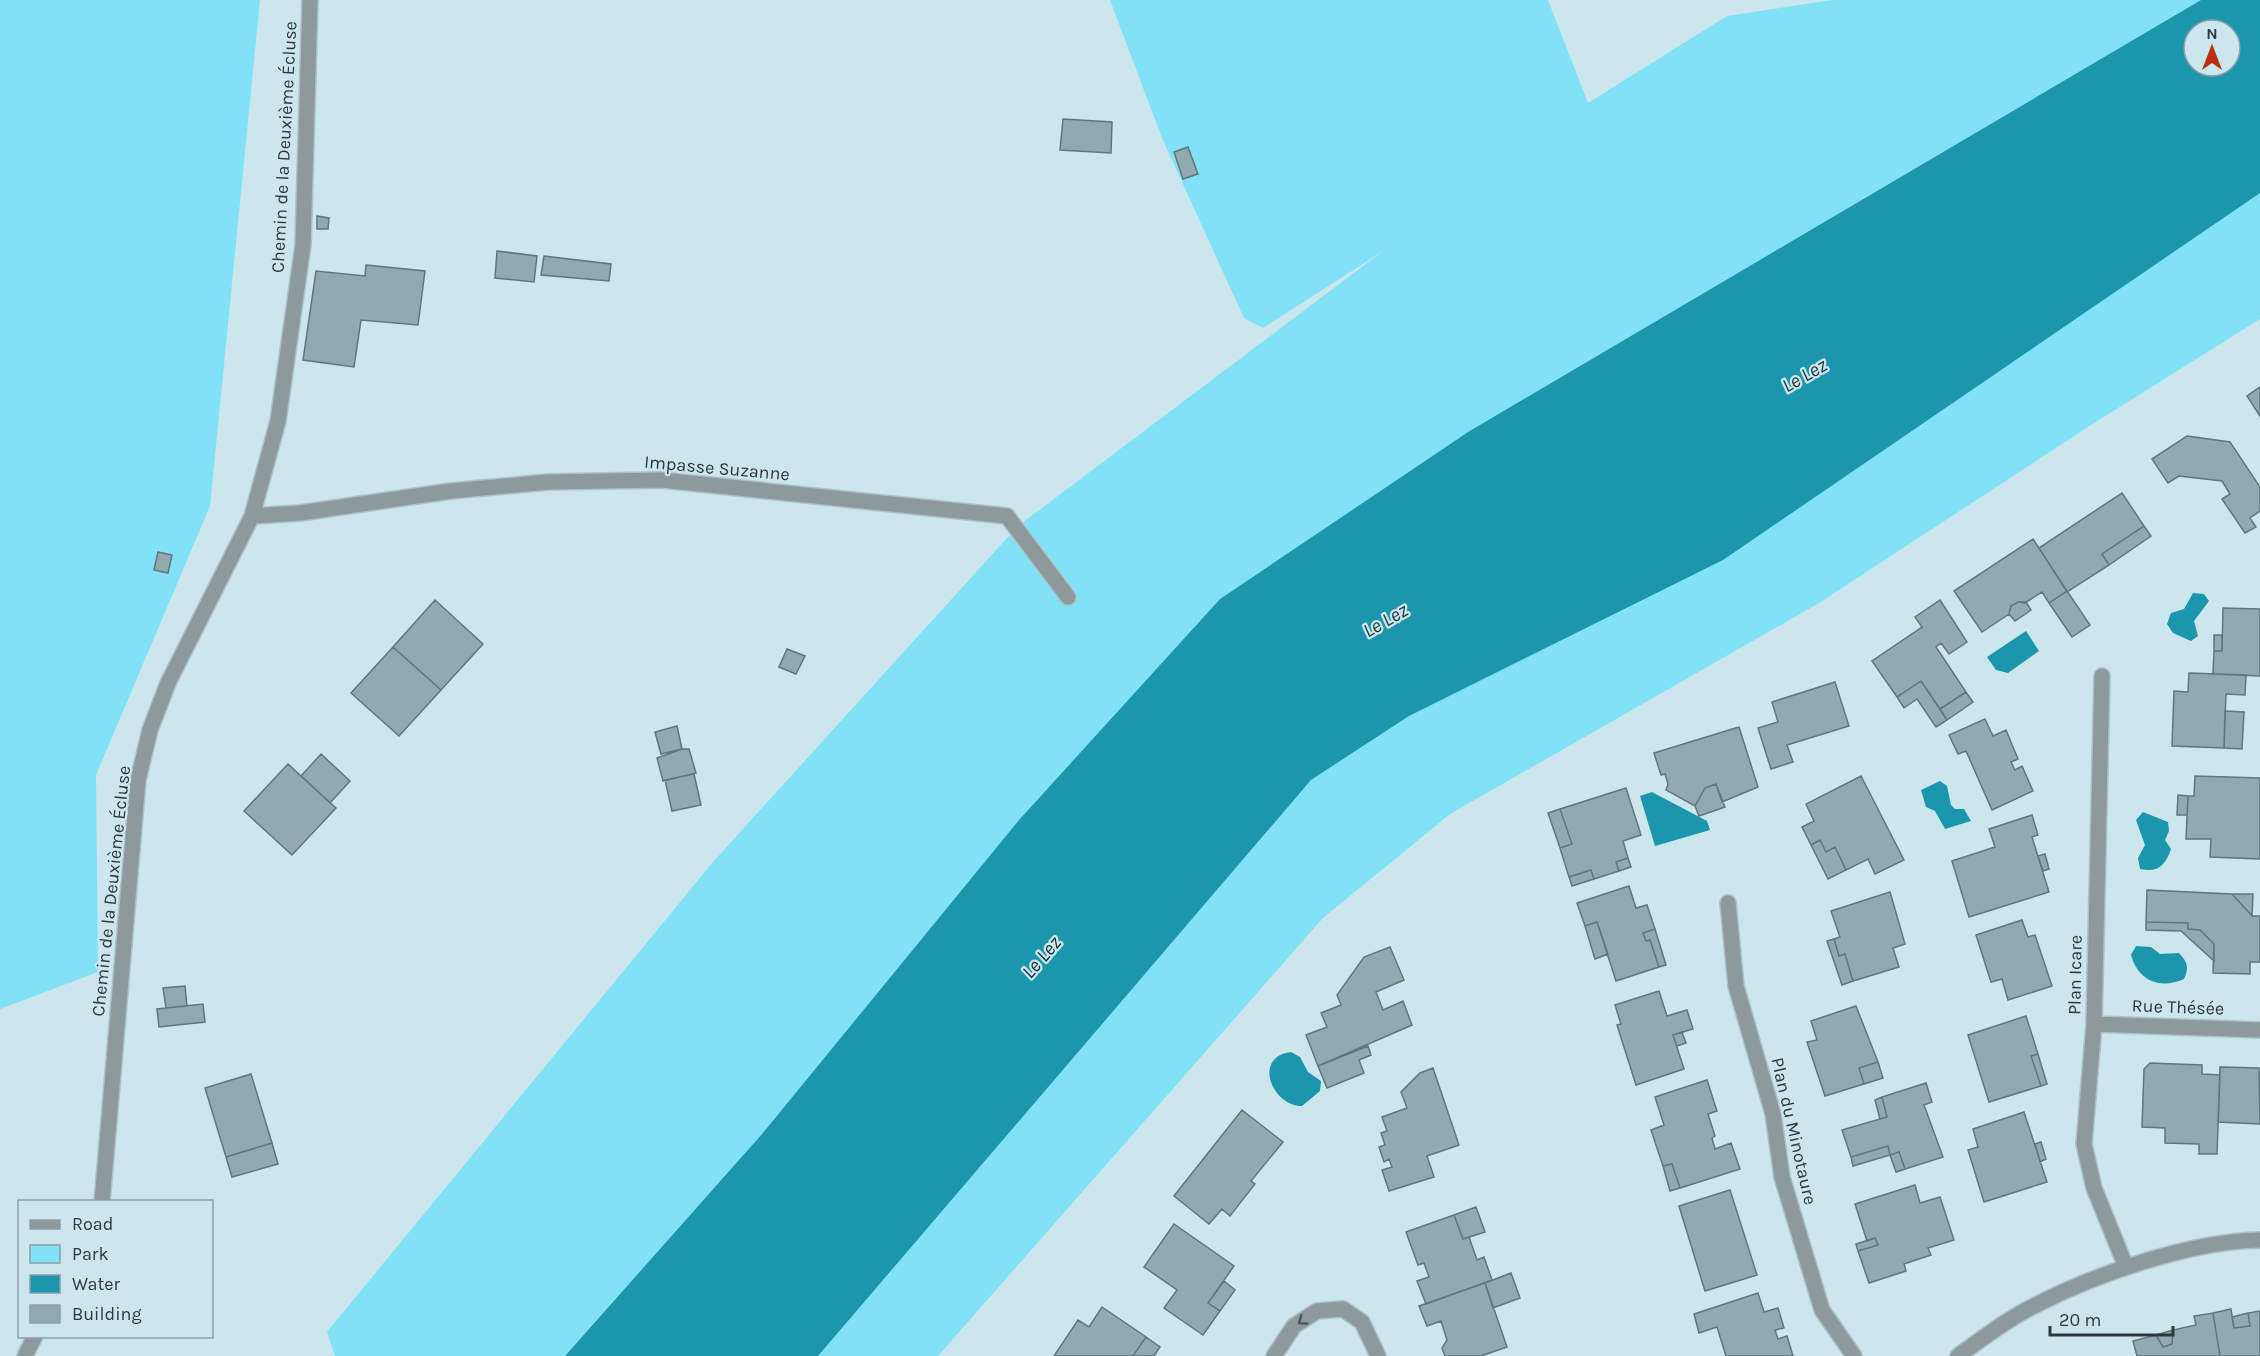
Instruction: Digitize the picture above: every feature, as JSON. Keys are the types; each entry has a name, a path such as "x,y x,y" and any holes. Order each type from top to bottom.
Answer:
{"street":[{"name":"Chemin de la Deuxième Écluse","path":"102,1200 138,780 150,730 168,683 252,516 278,421 303,245 310,0"},
{"name":"Impasse Suzanne","path":"252,516 300,513 451,491 537,483 662,480 1007,516 1068,597"},
{"name":"Plan Icare","path":"2102,676 2094,1024 2084,1144 2094,1188 2126,1267"},
{"name":"Plan du Minotaure","path":"1728,903 1736,986 1773,1114 1782,1177 1822,1310 1854,1356"},
{"name":"Rue Thésée","path":"2094,1024 2260,1030"},
{"path":"1958,1356 2034,1305 2126,1267 2226,1240 2260,1240"},
{"path":"1274,1356 1294,1326 1317,1311 1343,1309 1362,1322 1378,1356"},
{"path":"25,1356 34,1338"}],"green space":[{"path":"0,0 260,0 210,506 96,775 98,972 0,1009"},
{"path":"1110,0 1548,0 1588,103 1727,16 1832,0 2201,0 1468,432 1220,599 1019,820 762,1134 565,1356 335,1356 327,1332 713,862 1018,526 1383,251 1263,328 1244,318 1162,138"},
{"path":"2260,189 2260,319 2091,425 1819,603 1450,814 1323,918 938,1356 818,1356 1311,780 1409,716"}],"water":[{"name":"Le Lez","path":"2201,0 2260,0 2260,193 1723,560 1409,716 1311,780 818,1356 565,1356 762,1134 1019,820 1220,599 1468,432"},
{"path":"2193,593 2204,594 2209,601 2194,621 2198,636 2191,641 2173,633 2167,624 2171,613 2184,609"},
{"path":"2026,631 2039,651 2008,673 1996,670 1987,657"},
{"path":"1940,781 1947,786 1951,805 1955,809 1964,809 1971,821 1945,829 1935,811 1926,807 1921,790"},
{"path":"1652,792 1707,821 1710,830 1655,846 1640,796"},
{"path":"2143,812 2168,822 2169,831 2165,840 2171,849 2163,864 2152,870 2140,869 2138,858 2145,845 2136,820"},
{"path":"2136,946 2151,947 2160,954 2179,953 2187,965 2184,979 2158,983 2144,976 2134,964 2131,955"},
{"path":"1291,1052 1300,1057 1308,1072 1321,1081 1320,1091 1302,1106 1291,1104 1282,1098 1271,1081 1269,1071 1272,1063 1279,1056"}],"building":[{"path":"1063,119 1112,122 1111,153 1060,150"},
{"path":"1188,147 1198,174 1183,179 1174,152"},
{"path":"317,216 329,218 328,229 317,229"},
{"path":"497,251 537,256 534,282 495,278"},
{"path":"544,256 611,264 609,281 541,275"},
{"path":"366,265 425,271 418,325 361,320 354,367 303,360 316,271 365,276"},
{"path":"2260,387 2260,416 2247,396"},
{"path":"2187,436 2230,442 2260,487 2260,511 2250,518 2256,527 2245,533 2222,499 2230,494 2222,481 2179,476 2168,483 2152,459"},
{"path":"2122,493 2144,526 2102,554 2109,565 2067,592 2039,548"},
{"path":"2144,526 2151,536 2109,565 2102,554"},
{"path":"2033,539 2067,591 2049,603 2042,592 2025,603 2018,602 2011,606 2009,614 1982,632 1954,591"},
{"path":"158,552 172,555 168,573 154,570"},
{"path":"2067,591 2090,625 2072,637 2049,603"},
{"path":"435,600 483,644 441,690 393,647"},
{"path":"1940,600 1967,642 1949,654 1941,643 1936,647 1966,692 1940,709 1921,681 1897,697 1872,661 1922,627 1915,617"},
{"path":"2018,602 2026,602 2031,610 2015,621 2009,614 2011,606"},
{"path":"2223,608 2260,609 2260,676 2213,674 2214,651 2222,651"},
{"path":"2214,635 2222,635 2222,651 2214,651"},
{"path":"393,647 441,690 399,736 351,693"},
{"path":"787,649 805,656 796,674 779,667"},
{"path":"2189,673 2246,675 2245,695 2226,694 2224,748 2172,746 2174,691 2188,692"},
{"path":"1921,681 1947,720 1936,727 1917,699 1904,708 1897,697"},
{"path":"1835,682 1849,726 1787,745 1793,762 1771,769 1758,728 1778,722 1772,702"},
{"path":"1966,692 1973,702 1947,720 1940,709"},
{"path":"2225,711 2244,712 2242,749 2224,748"},
{"path":"1985,719 1993,736 2006,730 2018,759 2011,762 2015,770 2022,766 2033,791 1992,810 1966,751 1958,754 1949,735"},
{"path":"677,726 682,749 661,754 655,732"},
{"path":"1739,727 1758,787 1722,802 1716,784 1705,788 1695,806 1666,790 1668,784 1665,774 1661,775 1654,753"},
{"path":"682,749 689,749 696,773 663,781 657,758"},
{"path":"321,754 350,781 330,803 301,776"},
{"path":"288,764 336,808 292,855 244,811"},
{"path":"694,774 701,805 672,811 665,780"},
{"path":"1861,776 1904,860 1875,874 1868,859 1846,870 1835,847 1826,852 1820,840 1811,845 1802,827 1814,821 1806,804"},
{"path":"2195,776 2260,778 2260,859 2210,857 2211,839 2186,839 2188,796 2194,796"},
{"path":"1716,784 1725,807 1699,816 1695,806 1705,788"},
{"path":"1626,788 1641,835 1623,841 1628,858 1616,862 1619,871 1594,879 1591,870 1569,877 1560,848 1572,844 1560,809"},
{"path":"2178,795 2188,796 2187,815 2177,815"},
{"path":"1560,809 1572,844 1560,848 1548,813"},
{"path":"2032,815 2038,835 2032,837 2049,892 1969,917 1952,861 1995,847 1989,829"},
{"path":"1820,840 1826,852 1835,847 1846,870 1828,879 1811,845"},
{"path":"2045,854 2049,869 2043,871 2038,856"},
{"path":"1628,858 1631,867 1619,871 1616,862"},
{"path":"1591,870 1594,879 1572,886 1569,877"},
{"path":"1629,886 1636,908 1647,905 1655,929 1643,933 1646,941 1650,940 1659,967 1616,981 1597,922 1585,926 1577,903"},
{"path":"2147,890 2232,894 2252,916 2260,916 2260,962 2250,962 2250,974 2213,973 2214,944 2200,930 2188,929 2188,923 2146,922"},
{"path":"1890,892 1905,944 1893,948 1899,967 1853,981 1845,954 1839,956 1834,939 1840,937 1831,911"},
{"path":"2232,894 2253,894 2252,916"},
{"path":"2022,920 2028,937 2035,935 2052,986 2008,1000 2002,979 1991,982 1976,935"},
{"path":"1597,922 1608,954 1595,959 1585,926"},
{"path":"2146,922 2188,923 2188,929 2200,930 2214,944 2214,961 2181,931 2146,930"},
{"path":"1655,929 1666,965 1659,967 1650,940 1646,941 1643,933"},
{"path":"1834,939 1839,956 1845,954 1853,981 1842,985 1827,941"},
{"path":"1390,947 1404,980 1376,992 1383,1010 1403,1001 1412,1025 1318,1066 1306,1035 1327,1027 1321,1013 1341,1005 1337,995 1364,957"},
{"path":"185,986 187,1006 166,1008 163,988"},
{"path":"1659,991 1667,1016 1687,1010 1693,1029 1673,1035 1684,1069 1636,1085 1617,1025 1621,1024 1615,1005"},
{"path":"203,1004 205,1022 159,1027 157,1009"},
{"path":"1856,1006 1878,1062 1859,1068 1864,1084 1825,1096 1807,1042 1817,1040 1811,1021"},
{"path":"2026,1016 2038,1054 2031,1056 2041,1086 1989,1102 1968,1035"},
{"path":"1682,1032 1686,1043 1677,1046 1673,1035"},
{"path":"1368,1046 1371,1055 1359,1060 1364,1073 1327,1088 1318,1066"},
{"path":"2038,1054 2047,1084 2041,1086 2031,1056"},
{"path":"1878,1062 1883,1078 1864,1084 1859,1068"},
{"path":"2150,1063 2202,1065 2202,1074 2220,1075 2217,1154 2199,1154 2199,1144 2165,1143 2165,1128 2142,1127 2144,1069"},
{"path":"2220,1067 2259,1068 2260,1124 2218,1122"},
{"path":"1433,1068 1459,1145 1427,1156 1434,1177 1389,1191 1382,1170 1392,1167 1389,1159 1384,1162 1379,1147 1385,1145 1381,1133 1387,1131 1382,1117 1407,1108 1401,1092 1420,1073"},
{"path":"251,1074 272,1143 226,1157 205,1088"},
{"path":"1707,1080 1717,1111 1708,1114 1715,1136 1712,1138 1715,1149 1731,1143 1740,1169 1680,1188 1672,1164 1663,1166 1651,1130 1664,1125 1655,1097"},
{"path":"1926,1083 1932,1102 1924,1105 1943,1157 1905,1169 1899,1152 1890,1155 1888,1146 1851,1157 1842,1130 1887,1117 1882,1097"},
{"path":"1882,1097 1887,1117 1880,1119 1875,1100"},
{"path":"1242,1110 1283,1142 1251,1181 1255,1184 1230,1216 1222,1209 1209,1224 1174,1196"},
{"path":"2024,1112 2047,1182 1984,1202 1968,1150 1978,1147 1973,1129"},
{"path":"2041,1142 2046,1159 2040,1162 2035,1144"},
{"path":"272,1143 278,1164 232,1177 226,1157"},
{"path":"1888,1146 1890,1155 1853,1166 1851,1157"},
{"path":"1899,1152 1905,1169 1896,1172 1890,1155"},
{"path":"1672,1164 1680,1188 1670,1191 1663,1166"},
{"path":"1915,1185 1920,1203 1940,1197 1954,1240 1928,1248 1931,1255 1904,1264 1906,1271 1869,1283 1858,1251 1878,1245 1875,1238 1867,1241 1855,1204"},
{"path":"1730,1190 1757,1275 1705,1291 1679,1206"},
{"path":"1476,1207 1485,1232 1463,1239 1454,1215"},
{"path":"1454,1215 1463,1239 1469,1237 1477,1260 1484,1257 1492,1280 1426,1304 1417,1281 1429,1277 1424,1263 1418,1265 1406,1232"},
{"path":"1174,1224 1234,1266 1208,1303 1220,1311 1203,1335 1164,1308 1177,1290 1144,1267"},
{"path":"1875,1238 1878,1245 1858,1251 1856,1244"},
{"path":"1511,1273 1520,1298 1493,1308 1485,1283"},
{"path":"1224,1281 1235,1290 1220,1311 1208,1303"},
{"path":"1485,1283 1507,1347 1481,1356 1445,1356 1442,1348 1447,1340 1441,1321 1427,1326 1419,1306"},
{"path":"1758,1293 1764,1312 1778,1308 1784,1328 1775,1330 1778,1339 1787,1336 1793,1356 1726,1356 1717,1327 1699,1333 1694,1314"},
{"path":"1102,1307 1146,1337 1133,1356 1054,1356 1078,1320 1089,1327"},
{"path":"2231,1309 2234,1328 2250,1326 2248,1313 2260,1311 2260,1356 2220,1356 2213,1313"},
{"path":"2213,1313 2220,1356 2137,1356 2133,1341 2156,1335 2163,1347 2172,1344 2173,1330 2196,1325 2194,1316"},
{"path":"2248,1313 2250,1326 2234,1328 2232,1317"},
{"path":"2173,1330 2172,1344 2163,1347 2156,1335"},
{"path":"1146,1337 1160,1347 1154,1356 1133,1356"}]}
